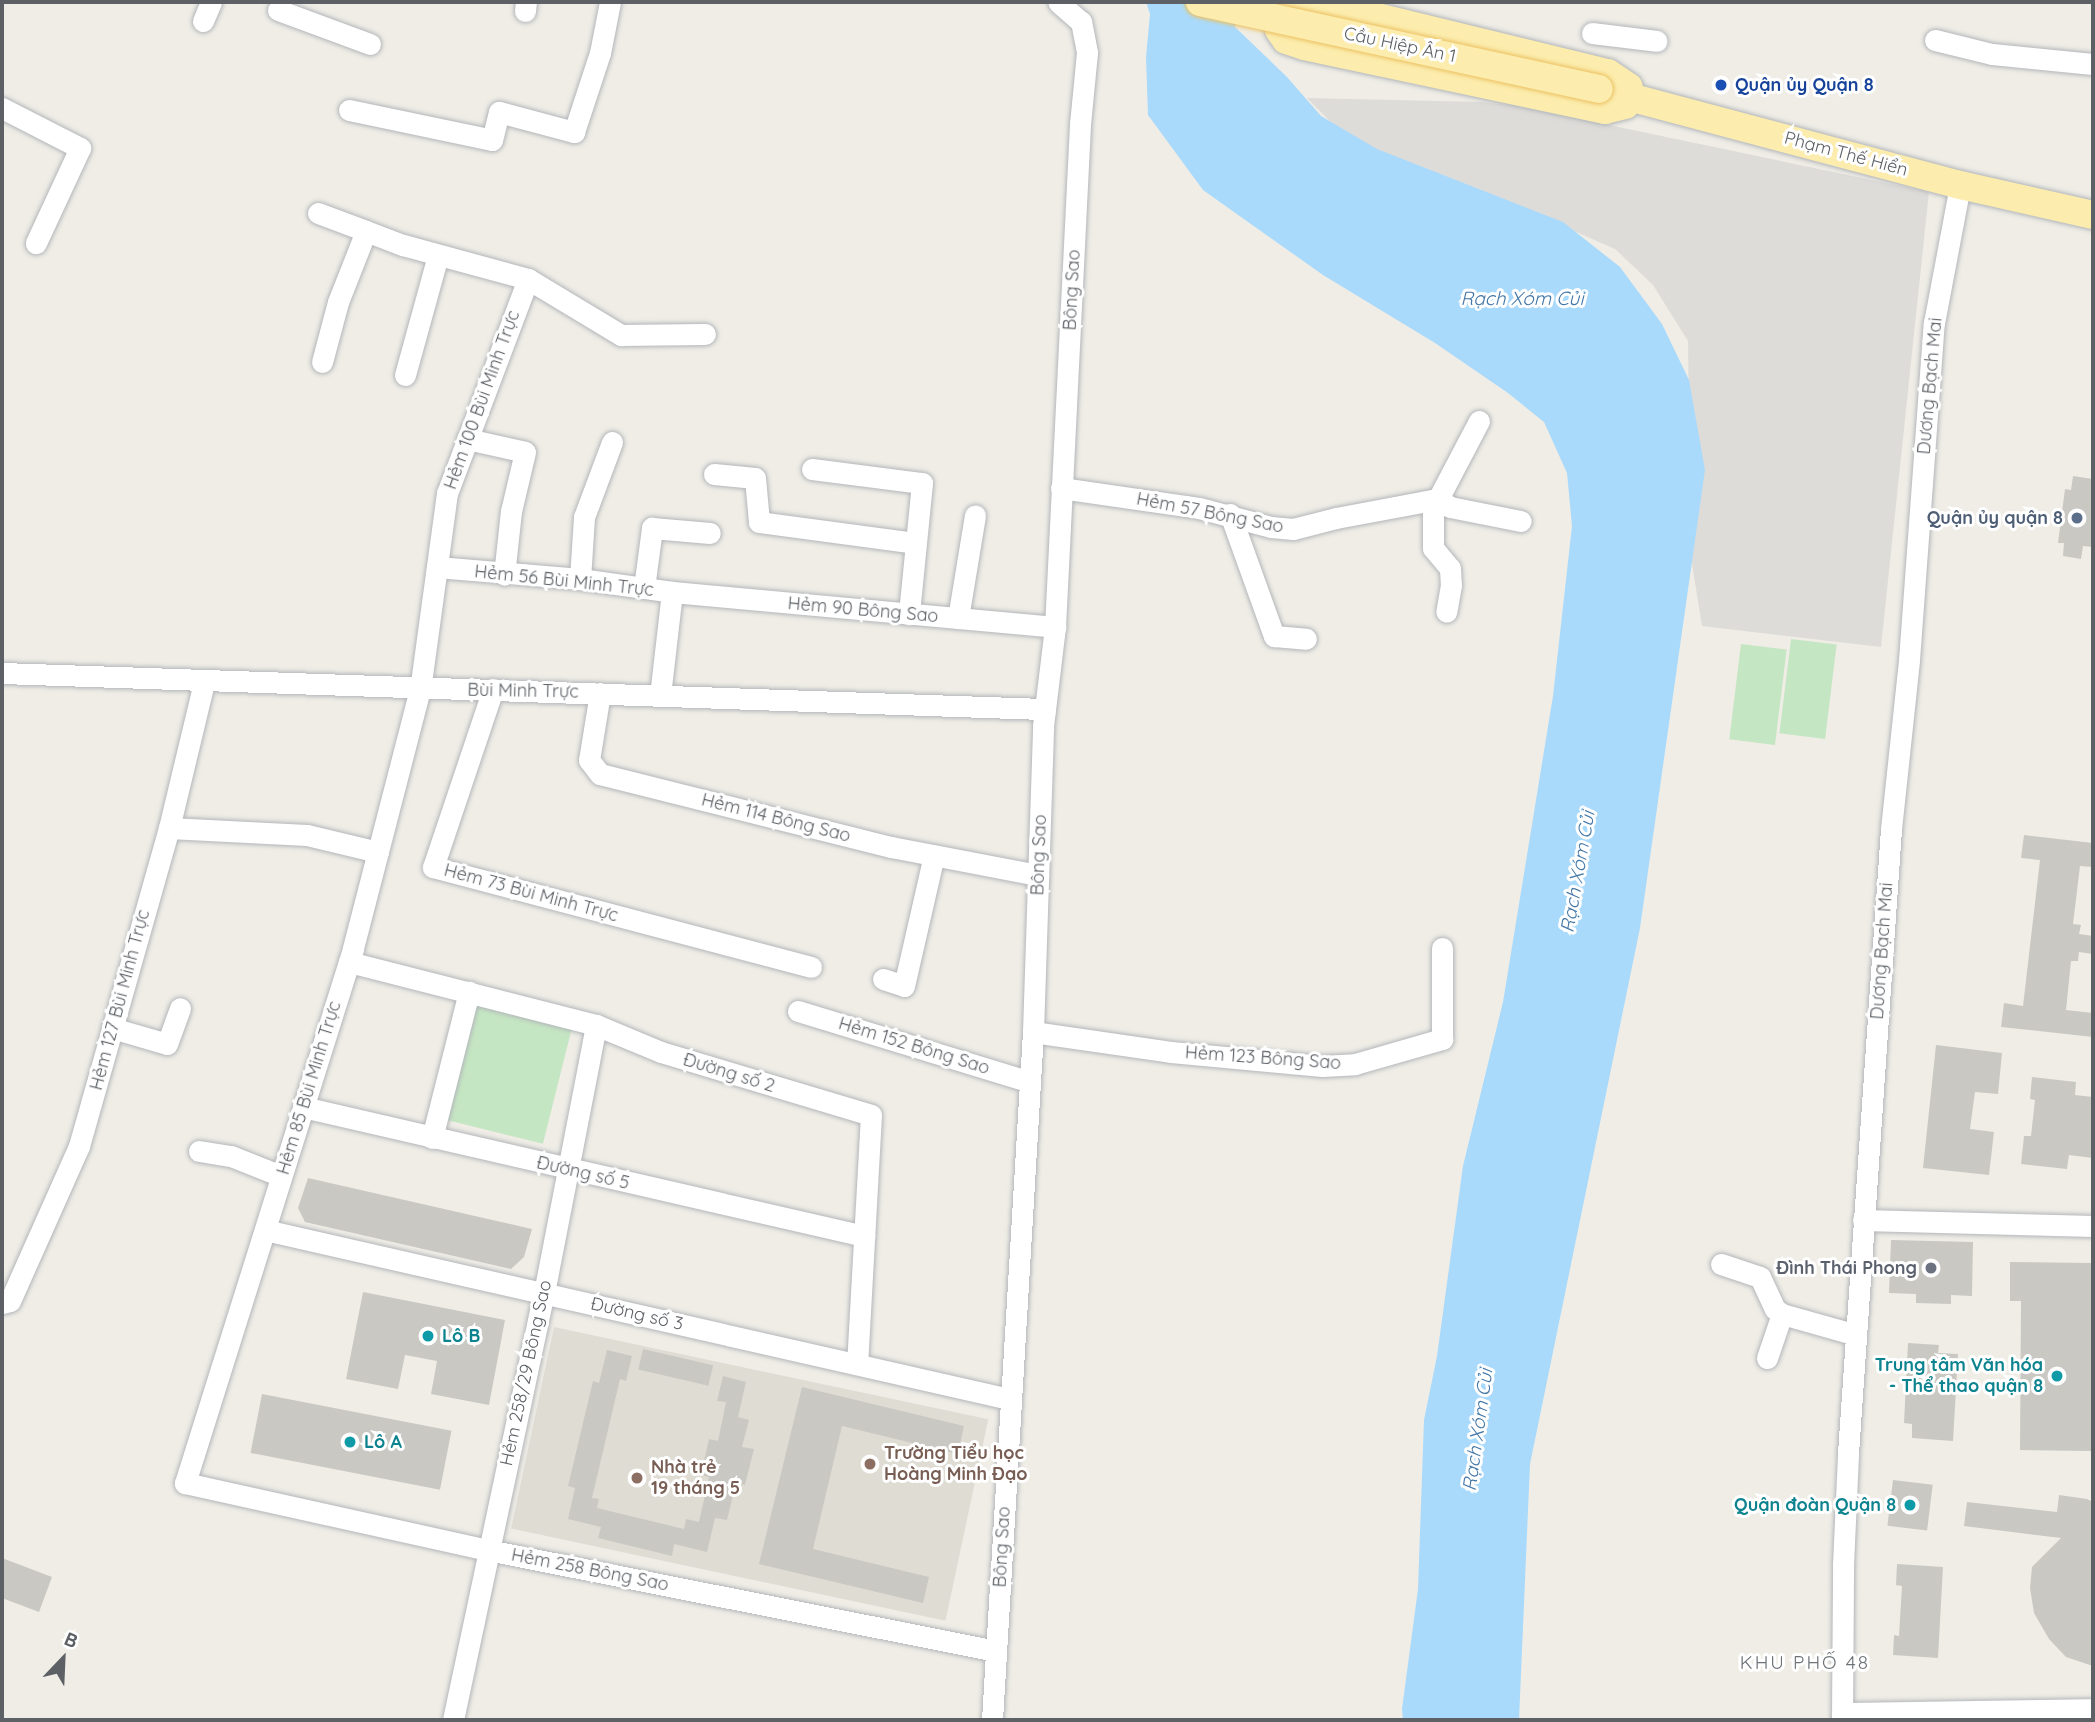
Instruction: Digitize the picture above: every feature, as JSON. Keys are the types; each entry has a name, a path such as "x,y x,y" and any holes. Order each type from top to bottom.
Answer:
{"main road":[{"name":"Cầu Hiệp Ân 1","path":"1200,2 1599,89"},
{"path":"1293,2 1287,6 1279,30 1286,40 1304,47 1605,110 1620,108 1636,97 1627,84 1608,73 1316,2"},
{"name":"Phạm Thế Hiển","path":"1599,89 1960,186 2093,215"}],"street":[{"path":"349,110 492,140 499,112 574,132 600,53 610,2"},
{"name":"Bông Sao","path":"992,1720 1009,1399 1033,1032 1045,709 1055,627 1087,52 1081,22 1058,2"},
{"path":"278,10 370,44"},
{"path":"1592,33 1657,41"},
{"path":"1936,40 1992,54 2093,64"},
{"path":"2,108 80,148 36,243"},
{"name":"Dương Bạch Mai","path":"1842,1717 1843,1566 1863,1220 1890,842 1909,660 1934,323 1960,186"},
{"path":"318,213 438,255 527,279 621,335 705,334"},
{"path":"322,362 338,302 366,231"},
{"path":"405,375 438,255"},
{"name":"Hẻm 100 Bùi Minh Trực","path":"420,689 447,493 527,279"},
{"path":"1446,612 1451,585 1450,568 1433,548 1436,499 1479,421"},
{"path":"467,439 525,452 511,511 504,575"},
{"path":"580,579 584,517 612,442"},
{"path":"812,469 922,483 909,614"},
{"path":"714,474 755,478 760,522 916,543"},
{"name":"Hẻm 57 Bông Sao","path":"1061,488 1230,514 1271,527 1293,529 1336,517 1436,499 1450,506 1521,521"},
{"path":"1230,514 1274,636 1306,639"},
{"path":"958,618 975,515"},
{"path":"644,588 652,528 710,533"},
{"name":"Hẻm 56 Bùi Minh Trực","path":"437,567 504,575 580,579 672,593 660,695"},
{"name":"Hẻm 90 Bông Sao","path":"672,593 1055,627"},
{"name":"Bùi Minh Trực","path":"2,673 1045,709"},
{"name":"Hẻm 127 Bùi Minh Trực","path":"2,1303 10,1301 79,1146 169,828 204,682"},
{"name":"Hẻm 85 Bùi Minh Trực","path":"185,1483 349,961 420,689"},
{"name":"Hẻm 73 Bùi Minh Trực","path":"493,689 433,867 811,967"},
{"name":"Hẻm 114 Bông Sao","path":"600,693 589,760 600,774 934,855 1038,875"},
{"path":"169,828 307,835 378,852"},
{"path":"883,979 904,986 934,855"},
{"name":"Hẻm 123 Bông Sao","path":"1033,1032 1171,1052 1322,1066 1355,1064 1442,1040 1442,948"},
{"name":"Đường số 2","path":"349,961 596,1025 661,1052 871,1115 857,1364"},
{"path":"432,1138 469,992"},
{"path":"112,1028 167,1044 180,1008"},
{"name":"Hẻm 152 Bông Sao","path":"798,1011 1030,1082"},
{"name":"Hẻm 258/29 Bông Sao","path":"453,1720 544,1293 596,1025"},
{"name":"Đường số 5","path":"303,1107 566,1170 864,1236"},
{"path":"199,1151 232,1156 281,1176"},
{"path":"1863,1220 2093,1226"},
{"name":"Đường số 3","path":"265,1230 1009,1399"},
{"path":"1721,1264 1760,1277 1775,1309 1782,1314 1856,1335"},
{"path":"1767,1358 1782,1314"},
{"name":"Hẻm 258 Bông Sao","path":"185,1483 488,1550 996,1651"},
{"path":"1842,1717 2093,1709"}],"shaded area":[{"path":"1307,98 1482,102 1518,106 1929,192 1881,647 1702,626 1691,558 1688,341 1653,285 1615,249 1549,220 1369,161"},
{"path":"554,1327 988,1419 945,1621 511,1528"}],"green space":[{"path":"1791,639 1837,645 1825,739 1779,733"},
{"path":"1741,644 1787,650 1775,745 1729,739"},
{"path":"474,1003 572,1027 543,1144 445,1119"}],"water":[{"name":"Rạch Xóm Củi","path":"1146,2 1238,2 1235,27 1287,77 1321,116 1377,149 1563,222 1620,267 1662,324 1689,380 1705,470 1640,928 1530,1464 1519,1720 1403,1720 1402,1709 1418,1589 1424,1420 1437,1356 1463,1166 1503,1002 1553,696 1572,526 1567,473 1544,422 1508,393 1435,343 1323,275 1203,190 1148,115 1146,57 1150,14"}],"building":[{"name":"Quận ủy quận 8","path":"2073,476 2093,479 2093,547 2083,546 2081,559 2063,556 2064,543 2058,543 2065,489 2071,490"},
{"path":"2024,835 2093,843 2093,867 2080,866 2073,924 2081,925 2079,934 2093,936 2093,954 2079,952 2078,961 2071,961 2066,1010 2093,1013 2093,1037 2001,1027 2004,1003 2023,1006 2040,860 2021,858"},
{"path":"1936,1045 2002,1053 1998,1094 1975,1092 1970,1129 1994,1132 1989,1175 1923,1168"},
{"path":"2032,1077 2076,1082 2075,1095 2093,1097 2093,1158 2069,1155 2067,1169 2021,1164 2024,1136 2031,1136 2035,1100 2030,1099"},
{"path":"308,1178 532,1229 524,1257 511,1269 305,1222 298,1208"},
{"name":"Đình Thái Phong","path":"1891,1240 1973,1242 1972,1296 1951,1295 1951,1304 1916,1303 1916,1294 1889,1293"},
{"name":"Trung tâm Văn hóa - Thể thao quận 8","path":"2010,1262 2093,1263 2093,1451 2020,1450 2021,1301 2010,1301"},
{"name":"Lô B","path":"363,1292 505,1320 489,1405 431,1394 437,1361 405,1355 398,1389 346,1379"},
{"path":"1908,1343 1939,1345 1938,1353 1958,1354 1953,1441 1912,1438 1912,1424 1904,1423"},
{"path":"643,1349 713,1365 708,1386 638,1369"},
{"path":"607,1350 632,1356 626,1381 620,1379 592,1498 599,1499 597,1508 684,1529 686,1519 699,1522 709,1477 701,1475 709,1439 718,1441 726,1402 717,1401 723,1376 746,1382 738,1417 749,1420 742,1447 754,1449 745,1485 736,1483 727,1520 715,1518 707,1552 674,1544 672,1556 598,1538 601,1527 568,1519 575,1488 568,1486 593,1381 599,1383"},
{"path":"802,1387 964,1426 958,1454 842,1426 813,1549 929,1577 923,1603 759,1564"},
{"name":"Lô A","path":"262,1394 451,1431 440,1490 251,1453"},
{"name":"Quận đoàn Quận 8","path":"1893,1480 1933,1485 1927,1531 1887,1526"},
{"path":"2059,1495 2093,1502 2093,1666 2066,1657 2049,1639 2034,1613 2030,1588 2032,1567 2061,1538 1964,1526 1967,1502 2057,1512"},
{"path":"2,1558 52,1577 39,1612 2,1598"},
{"path":"1897,1564 1943,1567 1938,1658 1893,1655 1894,1635 1899,1636 1902,1586 1896,1585"}],"place":[{"name":"Quận ủy Quận 8","path":"1721,85"},
{"name":"Quận ủy quận 8","path":"2077,518"},
{"name":"Đình Thái Phong","path":"1931,1268"},
{"name":"Lô B","path":"428,1336"},
{"name":"Trung tâm Văn hóa - Thể thao quận 8","path":"2057,1376"},
{"name":"Lô A","path":"350,1442"},
{"name":"Trường Tiểu học Hoàng Minh Đạo","path":"870,1464"},
{"name":"Nhà trẻ 19 tháng 5","path":"637,1478"},
{"name":"Quận đoàn Quận 8","path":"1910,1505"}],"district":[{"name":"KHU PHỐ 48","path":"1805,1663"}]}
